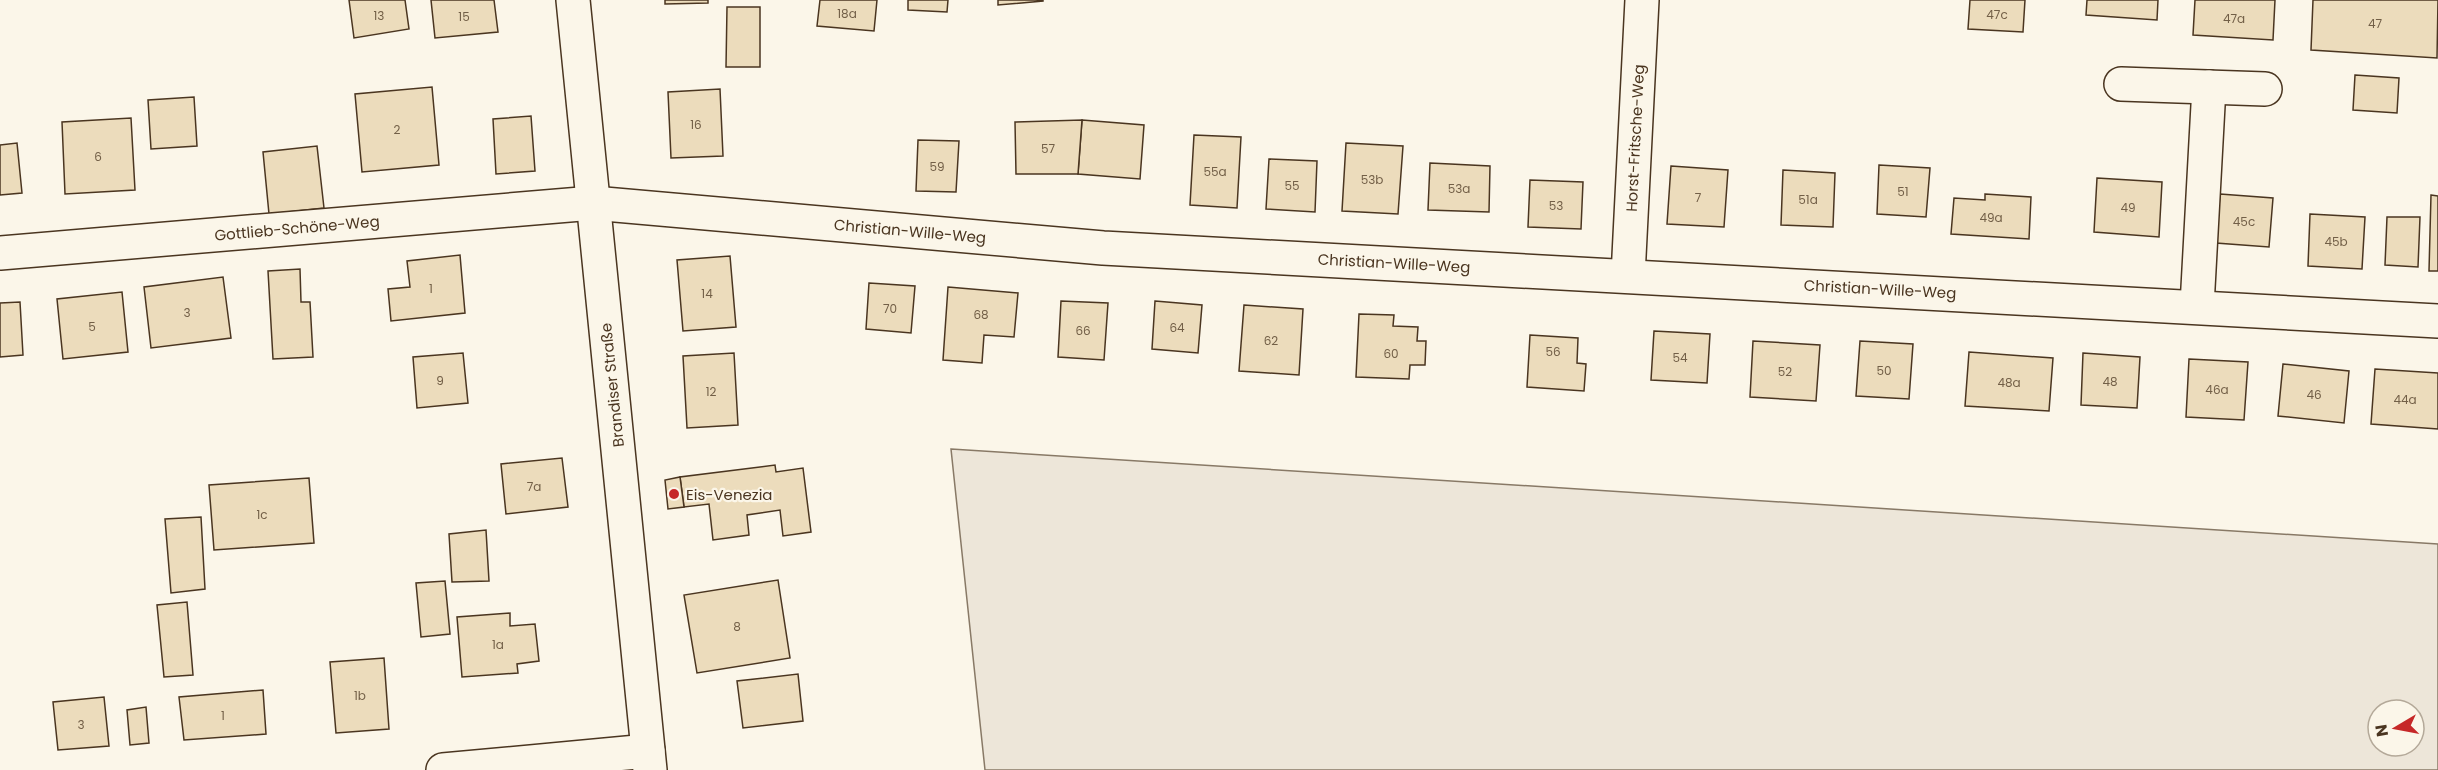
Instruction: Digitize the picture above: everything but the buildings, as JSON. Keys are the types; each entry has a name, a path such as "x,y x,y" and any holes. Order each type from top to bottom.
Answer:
{"street":[{"name":"Brandiser Straße","path":"573,0 649,761"},
{"name":"Horst-Fritsche-Weg","path":"1628,276 1642,0"},
{"path":"2121,84 2265,89"},
{"path":"2197,306 2209,87"},
{"name":"Gottlieb-Schöne-Weg","path":"0,253 593,203"},
{"name":"Christian-Wille-Weg","path":"593,203 1103,248 2197,306 2438,321"},
{"path":"443,770 649,761"}],"shaded area":[{"path":"951,449 2438,544 2438,770 985,770"}],"place":[{"name":"Eis-Venezia","path":"674,494"}]}
